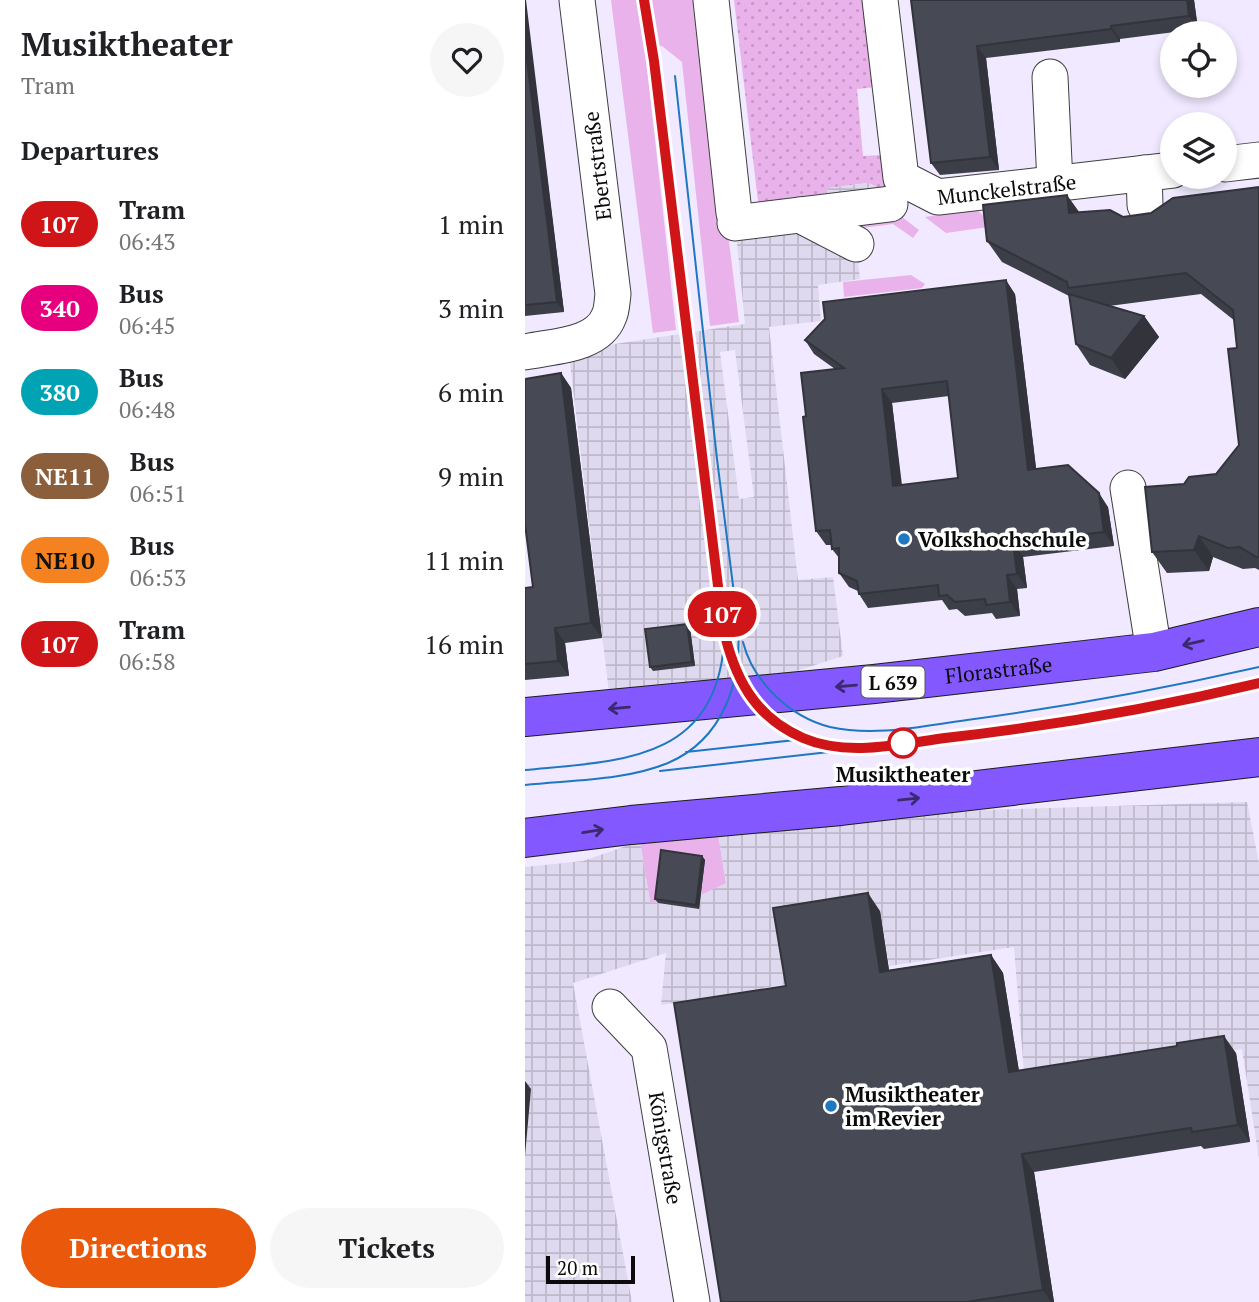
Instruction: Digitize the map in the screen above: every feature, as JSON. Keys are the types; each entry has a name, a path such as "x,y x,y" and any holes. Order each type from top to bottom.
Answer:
{"main road":[{"name":"Florastraße","path":"525,717 874,684 1154,652 1259,627"},
{"path":"1199,765 1259,738"},
{"path":"525,838 631,825 855,805 1259,757"},
{"path":"1199,765 1259,776"}],"street":[{"name":"Ebertstraße","path":"525,352 589,340 602,329 610,315 613,294 577,0"},
{"path":"711,0 734,218 800,215 895,191 880,0"},
{"path":"1050,77 1055,183"},
{"path":"1237,163 1259,160"},
{"name":"Munckelstraße","path":"895,191 938,197 1055,183 1154,182"},
{"path":"800,215 856,244"},
{"path":"1128,488 1154,652"},
{"name":"Königstraße","path":"610,1007 649,1048 692,1302"}],"shaded area":[{"path":"611,0 699,0 739,322 710,326 682,62 662,46 645,48 676,330 653,333"},
{"path":"734,0 867,0 876,87 857,89 863,156 882,155 888,186 884,190 868,183 828,188 817,205 759,210"},
{"path":"868,183 884,190 842,217 856,244 860,279 818,285 821,321 769,327 798,580 833,577 843,656 781,676 609,693 569,354 615,344 745,324 734,213 817,205 828,188","holes":["735,350 754,497 739,499 720,352"]},
{"path":"976,209 995,226 946,233 925,217"},
{"path":"894,211 919,230 913,238 893,224 854,229 841,217"},
{"path":"911,275 925,284 922,288 844,297 843,282"},
{"path":"1247,802 1259,863 1259,1159 1242,1049 1025,1085 1014,947 889,966 880,910 786,925 794,983 661,1005 666,953 573,983 632,1302 525,1302 525,1156 531,1090 525,1088 525,867 583,861 640,841 650,902 698,909 701,895 726,883 718,833 984,810"},
{"path":"718,833 726,884 701,895 705,860 658,903 650,902 640,841"}],"building":[{"path":"911,0 1187,0 1189,16 977,46 990,157 931,163"},
{"path":"525,44 557,302 525,305"},
{"path":"1259,187 1259,557 1240,547 1228,548 1199,536 1194,550 1152,552 1145,487 1184,484 1189,477 1216,474 1239,445 1228,349 1237,348 1233,310 1186,273 1068,288 1067,282 987,241 983,205 1067,195 1069,213 1110,210 1123,217 1151,213 1173,198"},
{"path":"1006,280 1028,470 1068,465 1099,493 1104,532 1013,542 1017,574 1007,575 1010,602 986,605 985,599 955,602 947,595 939,596 938,585 859,594 857,581 839,573 839,548 832,549 830,530 816,531 803,417 806,416 801,373 844,368 805,340 825,319 823,302","holes":["947,381 958,478 893,486 882,389"]},
{"path":"1069,294 1144,316 1111,358 1076,344"},
{"path":"561,373 591,623 555,628 558,661 525,664 525,588 533,587 525,524 525,379"},
{"path":"687,624 692,662 650,667 645,629"},
{"path":"661,850 702,856 696,905 655,899"},
{"name":"Musiktheater im Revier","path":"868,893 880,972 991,955 1009,1072 1177,1046 1177,1043 1224,1036 1238,1125 1192,1132 1191,1128 1022,1154 1043,1290 966,1302 721,1302 674,1003 786,986 773,908"}],"tram line":[{"name":"107","path":"644,0 654,61 723,627 731,660 743,686 761,709 786,729 805,739 837,747 873,747 1067,722 1259,683"},
{"path":"654,61 723,627 737,676 758,705 785,727 818,743 840,748 873,747 1089,718 1259,683"},
{"path":"525,785 616,777 668,763 687,752 716,724 725,706 737,667 738,625 675,76"},
{"path":"743,642 748,657 764,684 788,706 801,715 830,727 864,731 916,727 1040,709 1259,667"},
{"path":"525,770 626,758 655,748 681,734 702,713 716,683 724,644"},
{"path":"686,752 804,739"},
{"path":"660,771 838,751"}],"place":[{"name":"Volkshochschule","path":"904,539"},
{"name":"Musiktheater","path":"903,743"},
{"name":"Musiktheater im Revier","path":"831,1106"}]}
